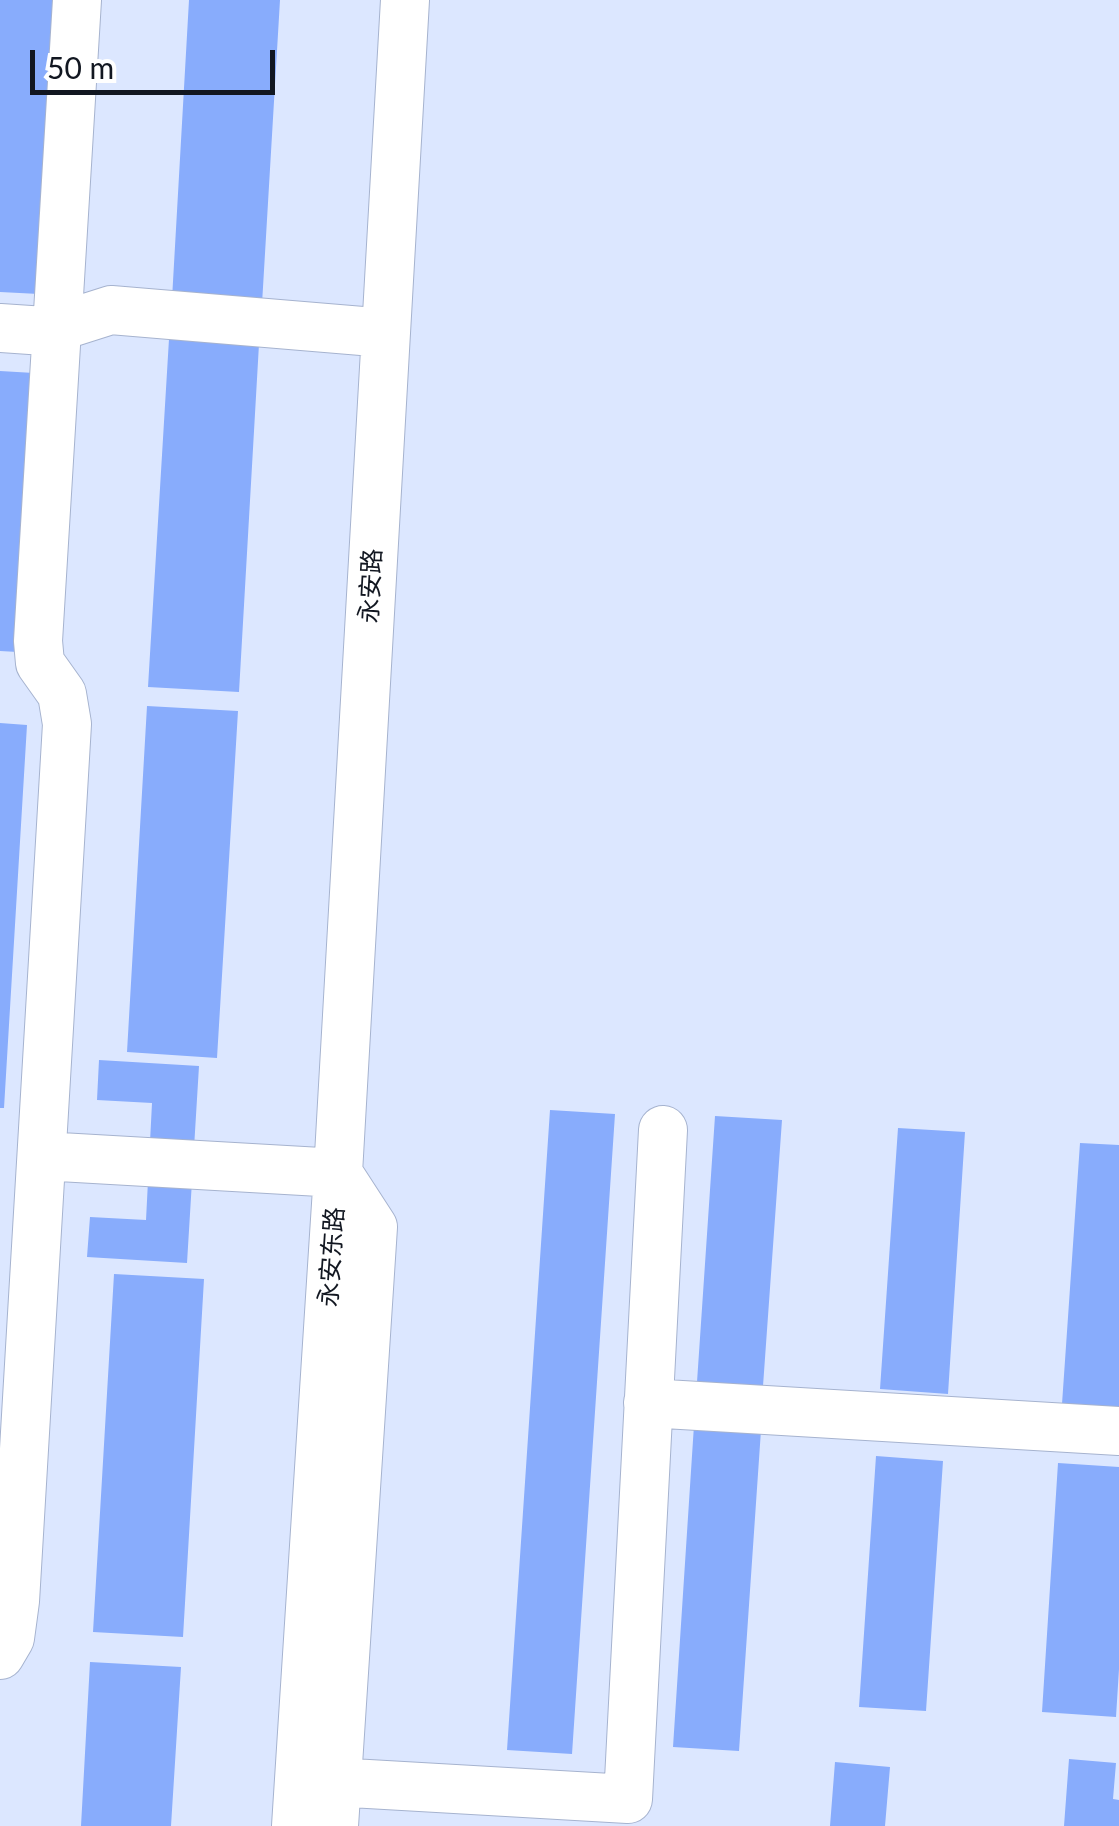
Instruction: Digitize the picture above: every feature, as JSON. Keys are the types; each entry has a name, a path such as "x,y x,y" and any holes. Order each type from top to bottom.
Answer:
{"street":[{"path":"0,1654 10,1638 16,1601 67,724 62,694 40,663 38,642 77,0"},
{"name":"永安路","path":"338,1173 405,0"},
{"path":"0,328 45,331 111,310 386,333"},
{"path":"316,1804 628,1799 663,1130"},
{"path":"42,1156 338,1173"},
{"name":"永安东路","path":"316,1804 338,1173"},
{"path":"648,1404 1119,1431"}],"building":[{"path":"0,0 56,0 39,294 0,292"},
{"path":"189,0 280,0 262,304 172,299"},
{"path":"169,339 259,344 239,692 148,687"},
{"path":"0,371 34,373 18,652 0,651"},
{"path":"147,706 238,711 217,1058 127,1052"},
{"path":"0,723 27,725 4,1108 0,1108"},
{"path":"99,1060 199,1066 187,1263 87,1257 90,1217 146,1220 152,1103 97,1100"},
{"path":"550,1110 615,1114 572,1754 507,1750"},
{"path":"715,1116 782,1120 763,1386 697,1382"},
{"path":"898,1128 965,1132 948,1394 880,1389"},
{"path":"1080,1143 1119,1145 1119,1408 1062,1404"},
{"path":"114,1274 204,1279 183,1637 93,1632"},
{"path":"694,1425 761,1430 739,1751 673,1747"},
{"path":"876,1456 943,1461 926,1711 859,1707"},
{"path":"1058,1463 1119,1467 1116,1717 1042,1712"},
{"path":"90,1662 181,1667 171,1826 81,1826"},
{"path":"1069,1759 1116,1763 1113,1799 1119,1800 1119,1826 1064,1826"},
{"path":"835,1762 890,1767 885,1826 830,1826"}]}
